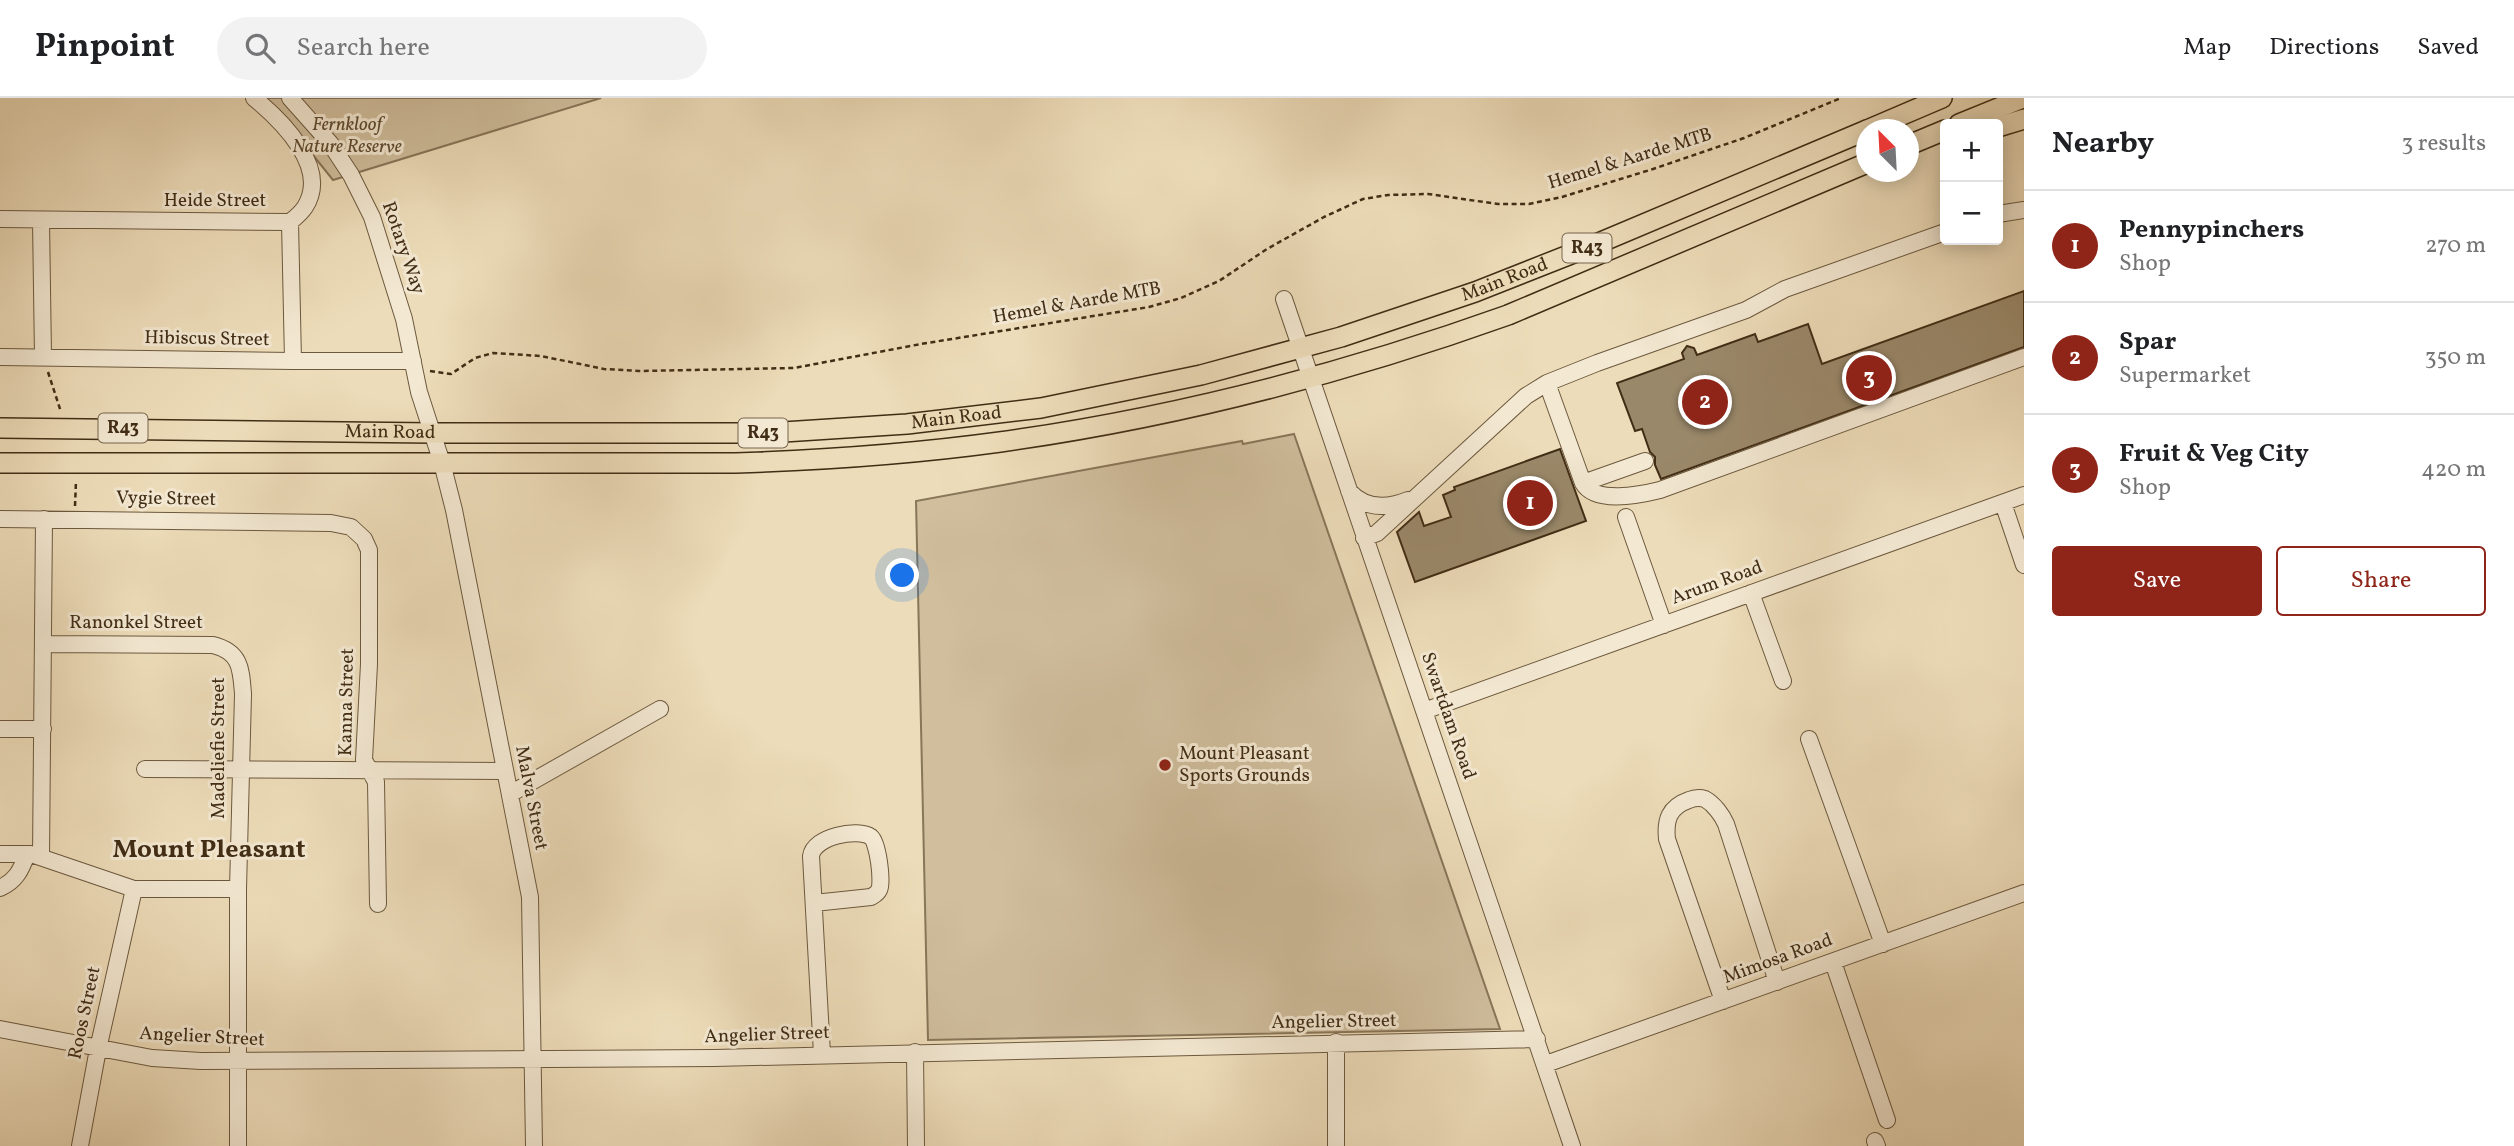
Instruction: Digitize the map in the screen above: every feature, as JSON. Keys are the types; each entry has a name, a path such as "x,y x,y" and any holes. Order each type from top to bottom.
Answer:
{"main road":[{"name":"Main Road","path":"1893,119 1942,98"},
{"path":"1971,119 2023,98"},
{"path":"2003,125 2024,119"},
{"path":"1919,141 1940,132"},
{"name":"Main Road","path":"0,428 432,433 768,433 907,424 1041,408 1174,381 1301,349 1475,292 1856,135"},
{"path":"1919,142 1940,139"},
{"name":"Main Road","path":"0,463 736,463 895,454 1000,442 1146,418 1310,379 1448,336 1508,315 1856,168"}],"street":[{"path":"254,98 298,144 309,165 311,194 304,208 290,222"},
{"name":"Rotary Way","path":"290,98 337,153 372,217 401,306 419,392 432,433"},
{"path":"2003,213 2024,210"},
{"name":"Heide Street","path":"0,219 290,222 293,362"},
{"path":"41,220 43,357"},
{"path":"1364,538 1377,533 1526,396 1547,383 1746,310 1785,289 1940,234"},
{"name":"Swartdam Road","path":"1284,299 1572,1146"},
{"name":"Hibiscus Street","path":"0,356 293,362 413,361"},
{"path":"1547,383 1583,483 1591,493 1597,496 1641,494 1660,490 2024,357"},
{"name":"Malva Street","path":"432,433 454,510 530,897 534,1146"},
{"path":"1583,483 1645,461"},
{"path":"1347,489 1361,501 1377,506 1395,505 1417,494"},
{"name":"Arum Road","path":"1424,711 2024,495"},
{"path":"2003,503 2024,565"},
{"path":"1626,517 1664,625"},
{"name":"Vygie Street","path":"0,519 331,523"},
{"path":"0,888 15,878 34,856 43,729 44,519"},
{"name":"Kanna Street","path":"331,523 351,527 364,539 369,550 369,664 364,760 376,782 378,904"},
{"path":"1751,593 1783,681"},
{"name":"Ranonkel Street","path":"43,644 214,645 228,649"},
{"name":"Madeliefie Street","path":"228,649 234,655 241,674 238,1146"},
{"path":"510,794 660,709"},
{"path":"0,729 43,729"},
{"path":"1809,739 1883,944"},
{"path":"145,769 504,771"},
{"path":"1723,1001 1667,839 1665,825 1668,815 1675,806 1687,800 1698,797 1707,800 1727,824 1777,982"},
{"path":"814,903 871,897 876,894 880,885 877,847 871,837 861,834 828,838 814,847 811,856 822,1054"},
{"path":"0,854 34,856 134,889 238,889"},
{"name":"Roos Street","path":"80,1146 134,889"},
{"name":"Mimosa Road","path":"1546,1064 2024,894"},
{"path":"1833,962 1888,1120"},
{"name":"Angelier Street","path":"0,1029 152,1058 238,1061 715,1058 1537,1039"},
{"path":"1336,1042 1336,1146"},
{"path":"915,1052 916,1146"}],"path":[{"name":"Hemel & Aarde MTB","path":"413,361 434,373 443,374 451,374 475,358 493,353 541,356 604,369 639,371 794,368 1149,307 1181,298 1219,281 1267,249 1363,199 1416,194 1498,204 1529,204 1562,197 1653,169 1744,138 1841,98"},
{"path":"43,357 62,416"},
{"path":"75,520 76,473"}],"green space":[{"name":"Fernkloof Nature Reserve","path":"261,98 601,98 333,180 276,109"},
{"name":"Mount Pleasant Sports Grounds","path":"1294,434 1500,1029 928,1040 916,501 1242,441 1243,444"}],"building":[{"path":"2024,291 2024,347 1661,479 1655,465 1655,457 1650,452 1642,429 1635,431 1617,383 1684,359 1682,353 1687,346 1694,348 1697,355 1755,334 1758,342 1808,324 1822,364"},
{"path":"1560,449 1586,521 1415,582 1397,532 1419,512 1424,526 1451,517 1443,495 1455,490 1454,487"}],"place":[{"name":"Fruit & Veg City","path":"1869,378"},
{"name":"Spar","path":"1705,402"},
{"name":"Pennypinchers","path":"1530,503"},
{"name":"Mount Pleasant Sports Grounds","path":"1165,765"}],"district":[{"name":"Mount Pleasant","path":"209,850"}]}
